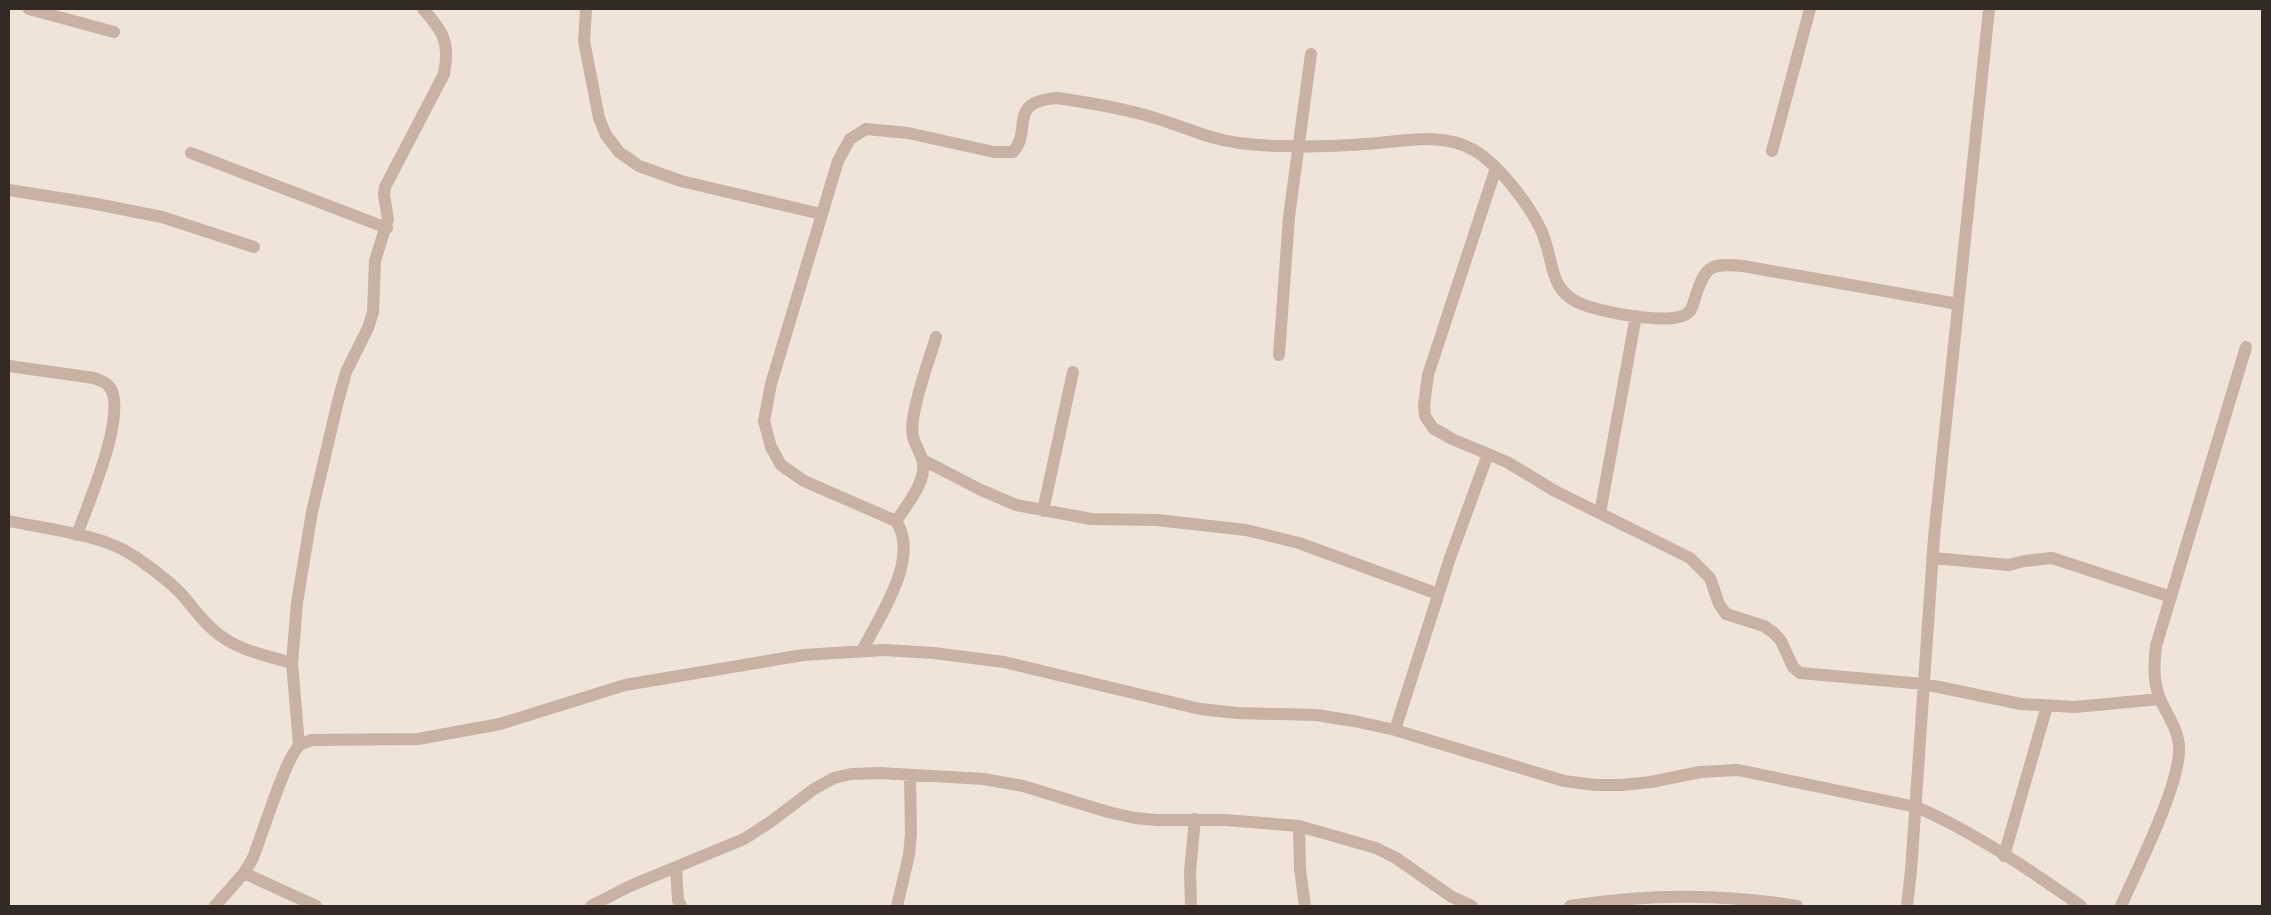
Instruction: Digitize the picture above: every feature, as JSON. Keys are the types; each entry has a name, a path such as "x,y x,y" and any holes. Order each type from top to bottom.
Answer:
{"street":[{"path":"29,9 114,32"},
{"path":"215,906 244,873 264,830 281,778 300,745 292,663 296,603 312,512 346,372 368,328 373,312 375,261 387,228 388,219 384,195 385,187 444,74 447,58 446,42 423,9"},
{"path":"586,9 584,41 599,118 606,135 619,152 639,166 681,181 821,214"},
{"path":"1772,150 1810,9"},
{"path":"1907,906 1916,807 1933,558 1989,9"},
{"path":"1279,355 1289,217 1311,54"},
{"path":"862,651 888,600 904,559 904,537 896,522 804,481 781,465 771,446 764,420 771,384 838,160 850,139 866,129 908,133 994,152 1013,152 1019,142 1024,114 1031,106 1044,99 1079,101 1142,114 1212,138 1233,142 1298,146 1440,139 1462,144 1476,151 1496,168 1525,203 1540,228 1546,242 1554,279 1563,292 1587,306 1636,316 1680,318 1690,311 1703,275 1709,268 1722,264 1743,266 1958,304"},
{"path":"191,153 387,228"},
{"path":"1496,168 1428,375 1424,404 1425,416 1433,428 1452,439 1506,462 1555,491 1690,558 1703,568 1710,578 1719,604 1726,614 1764,626 1774,633 1781,641 1793,667 1800,673 1924,684 1999,701 2047,706 2075,707 2160,699"},
{"path":"9,190 162,217 254,247"},
{"path":"1600,513 1636,316"},
{"path":"896,522 920,481 923,460 913,440 913,418 936,337"},
{"path":"2121,906 2158,823 2178,761 2179,745 2175,726 2160,699 2154,667 2156,646 2246,347"},
{"path":"9,366 94,378 106,383 112,392 114,419 109,441 77,535"},
{"path":"1042,511 1072,372"},
{"path":"1395,730 1438,594 1488,454"},
{"path":"923,460 981,490 1016,505 1092,519 1157,520 1246,530 1299,543 1438,594"},
{"path":"9,521 77,535 114,546 133,555 182,595 210,628 221,637 235,645 292,663"},
{"path":"1933,558 2009,565 2024,561 2052,558 2171,597"},
{"path":"300,745 311,740 428,738 500,724 625,686 803,655 862,651 934,653 1004,662 1200,709 1237,713 1316,715 1395,730 1564,781 1595,785 1622,785 1651,782 1700,772 1738,770 1916,807 1934,815 2004,856 2081,906"},
{"path":"2004,856 2047,706"},
{"path":"591,906 630,886 744,838 769,824 814,789 834,778 852,774 910,774 984,779 1023,786 1108,812 1135,818 1157,820 1195,819 1299,826 1376,848 1396,858 1452,898 1471,906"},
{"path":"897,906 912,834 910,774"},
{"path":"1190,906 1190,871 1195,819"},
{"path":"1299,826 1300,869 1305,906"},
{"path":"676,868 678,900 681,906"},
{"path":"244,873 316,906"},
{"path":"1570,906 1655,896 1797,906"}]}
